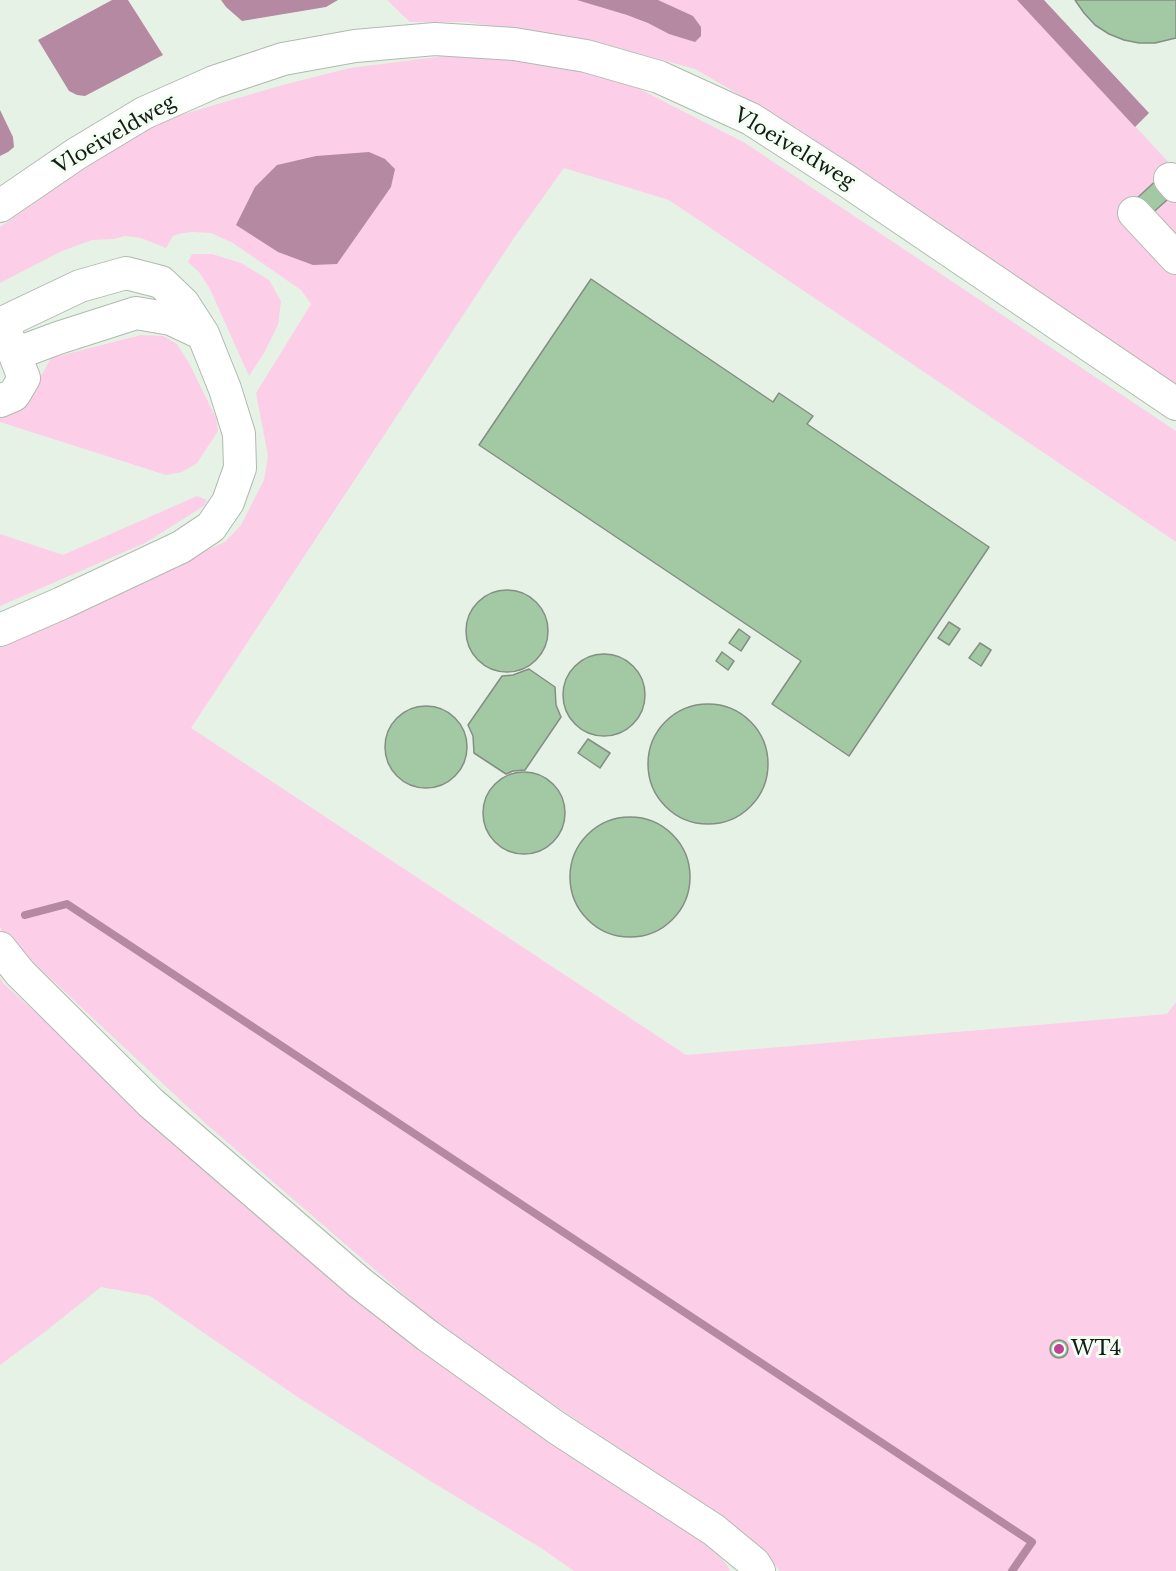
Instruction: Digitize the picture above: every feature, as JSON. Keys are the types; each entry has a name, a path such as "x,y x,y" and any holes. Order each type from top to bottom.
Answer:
{"street":[{"name":"Vloeiveldweg","path":"0,206 76,154 144,113 214,82 283,59 355,46 435,39 514,44 545,49 586,56 658,77 751,119 847,181 1176,404"},
{"path":"1134,213 1176,258"},
{"path":"0,401 14,395 24,378 1,324 80,286 126,273 161,282 183,303 203,334 225,388 239,434 240,468 228,502 211,527 181,547 0,630"},
{"path":"15,354 136,314 171,319 203,334"},
{"path":"0,948 21,973 151,1103 360,1283 428,1336 557,1428 714,1530 754,1563 759,1571"}],"shaded area":[{"path":"112,0 128,0 163,55 85,96 77,95 69,91 38,40"},
{"path":"221,0 338,0 326,7 242,21"},
{"path":"387,0 1017,0 1176,170 1176,385 797,128 695,69 593,41 465,22 410,22"},
{"path":"577,0 658,0 693,16 701,27 701,36 695,42 669,34 627,15"},
{"path":"1017,0 1044,0 1149,113 1135,127"},
{"path":"452,55 528,62 620,79 745,143 1176,431 1176,542 669,200 564,168 514,238 191,728 686,1055 1167,1014 1176,1002 1176,1571 780,1571 750,1538 447,1332 205,1123 3,934 0,927 0,644 225,542 241,525 264,480 268,456 256,393 311,304 301,290 233,243 211,233 178,234 173,236 166,248 141,238 125,236 92,240 62,251 0,283 0,227 157,122 350,68"},
{"path":"0,110 13,137 14,147 0,156"},
{"path":"369,152 385,159 395,169 391,187 337,264 313,265 278,252 236,225 255,187 277,165 316,156"},
{"path":"192,254 212,254 241,263 269,280 281,301 278,325 249,376 210,289 199,272 188,262"},
{"path":"141,335 163,336 177,344 216,418 218,431 197,463 182,472 166,475 0,422 0,411 27,401 51,358"},
{"path":"197,496 207,500 204,506 145,543 0,606 0,534 63,555"},
{"path":"0,978 122,1091 698,1533 730,1571 574,1571 541,1548 299,1398 150,1296 101,1287 0,1365"}],"building":[{"path":"1075,0 1176,0 1176,38 1155,43 1124,40 1095,25"},
{"path":"1161,176 1176,192 1149,216 1135,200"},
{"path":"591,279 773,402 779,393 813,416 807,424 989,547 849,756 772,704 801,661 479,445"},
{"path":"499,590 515,590 530,597 541,608 548,623 545,647 536,660 515,672 499,672 484,665 473,654 466,639 466,623 473,608 484,597"},
{"path":"949,622 960,629 949,645 938,638"},
{"path":"739,629 750,637 741,651 729,643"},
{"path":"980,643 991,650 981,666 969,658"},
{"path":"722,652 734,661 728,670 716,661"},
{"path":"596,654 612,654 627,661 638,672 645,687 642,711 633,724 612,736 596,736 581,729 570,718 563,703 563,687 570,672 581,661"},
{"path":"529,669 555,687 556,705 561,717 525,770 506,774 474,753 473,736 468,725 502,676"},
{"path":"708,704 731,708 751,721 764,741 768,764 764,787 751,807 731,820 708,824 685,820 665,807 652,787 648,764 652,741 665,721 685,708"},
{"path":"418,706 434,706 449,713 460,724 467,739 464,763 455,776 434,788 418,788 403,781 392,770 385,755 385,739 392,724 403,713"},
{"path":"588,739 610,753 600,768 578,753"},
{"path":"516,772 532,772 547,779 558,790 565,805 562,829 553,842 532,854 516,854 501,847 490,836 483,821 483,805 490,790 501,779"},
{"path":"630,817 653,821 673,834 686,854 690,877 686,900 673,920 653,933 630,937 607,933 587,920 574,900 570,877 574,854 587,834 607,821"},
{"name":"WT4","path":"1059,1340 1065,1343 1068,1349 1065,1355 1059,1358 1053,1355 1050,1349 1053,1343"}],"waterway":[{"path":"25,915 67,904 1032,1542 1012,1571"}],"place":[{"name":"WT4","path":"1059,1349"}]}
